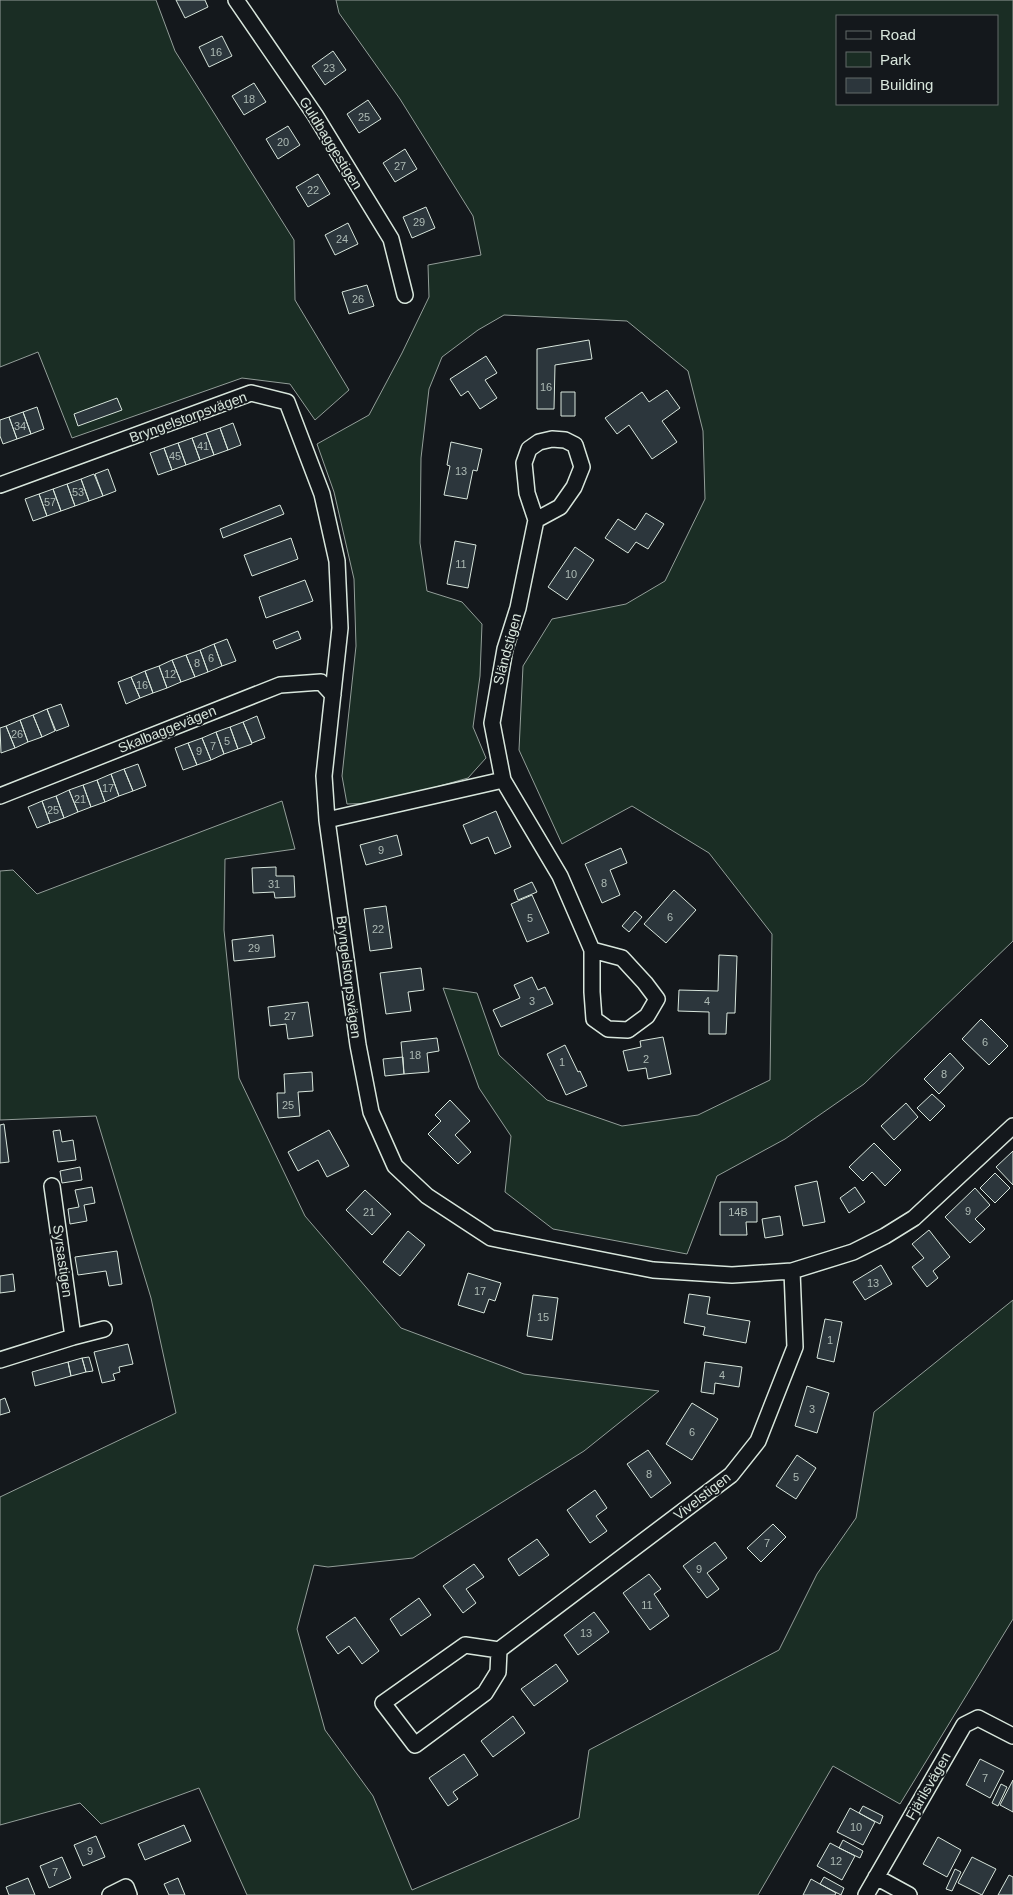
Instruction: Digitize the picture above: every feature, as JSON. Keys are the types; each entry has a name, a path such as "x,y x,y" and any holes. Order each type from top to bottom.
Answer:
{"street":[{"name":"Guldbaggestigen","path":"236,0 315,115 391,239 405,295"},
{"name":"Bryngelstorpsvägen","path":"0,485 251,394 287,402 322,494 337,561 340,628 324,776 327,820 358,1045 371,1112 395,1166 427,1196 491,1238 653,1270 732,1274 792,1272 808,1265 853,1252 885,1236 914,1218 1013,1126"},
{"name":"Sländstigen","path":"536,520 560,507 574,487 582,468 575,446 565,440 552,439 539,442 528,449 524,463 527,493 536,520 518,608 505,649 492,723 503,780 560,876 592,950 594,1019 608,1029 628,1030 647,1016 657,1000 645,982 622,958 592,950"},
{"name":"Skalbaggevägen","path":"0,796 280,685 321,682 333,695"},
{"path":"327,820 503,780"},
{"name":"Syrsastigen","path":"52,1186 73,1337"},
{"name":"Vivelstigen","path":"499,1650 731,1475 758,1441 795,1347 792,1272"},
{"path":"0,1360 104,1329"},
{"path":"465,1645 499,1650 498,1672 485,1693 415,1745 383,1703 465,1645"},
{"name":"Fjärilsvägen","path":"866,1895 964,1724 978,1718 1013,1736"},
{"path":"876,1877 909,1895"},
{"path":"110,1895 126,1887 129,1895"}],"green space":[{"path":"0,0 156,0 175,51 294,240 295,300 349,390 315,420 290,384 242,378 72,438 38,352 0,367"},
{"path":"336,0 1013,0 1013,941 864,1084 785,1139 717,1176 687,1254 553,1229 505,1192 511,1136 479,1088 443,988 477,993 499,1055 547,1100 622,1126 698,1115 770,1080 772,934 709,853 632,806 562,844 519,750 523,666 552,619 626,604 665,581 705,499 703,431 688,371 627,321 504,315 478,330 442,357 429,389 421,458 420,543 427,591 462,602 482,624 480,676 473,727 486,758 468,778 379,803 347,804 342,776 356,646 354,579 334,492 317,444 369,415 429,297 428,265 481,255 473,216 400,99 339,13"},
{"path":"282,801 295,849 225,859 224,930 239,1078 305,1216 401,1328 524,1374 659,1391 584,1451 413,1558 328,1567 314,1565 297,1629 325,1730 373,1796 412,1890 579,1818 589,1750 779,1650 817,1574 856,1518 874,1412 1013,1300 1013,1619 900,1804 833,1766 758,1895 247,1895 199,1788 101,1824 80,1803 0,1825 0,1497 176,1413 151,1298 96,1116 0,1120 0,871 13,870 37,894"}],"building":[{"path":"176,0 205,0 208,7 185,18"},
{"path":"222,36 232,56 209,67 199,47"},
{"path":"333,51 346,70 325,85 312,66"},
{"path":"254,83 266,102 244,115 232,96"},
{"path":"368,100 381,119 359,133 347,114"},
{"path":"288,126 300,145 278,159 266,139"},
{"path":"405,149 417,169 395,182 383,163"},
{"path":"318,174 330,194 308,207 296,187"},
{"path":"426,207 435,228 412,238 403,217"},
{"path":"348,223 358,244 335,255 325,235"},
{"path":"367,285 374,306 349,314 342,292"},
{"path":"589,340 592,359 555,365 554,409 537,409 537,349"},
{"path":"486,356 497,373 485,380 497,398 480,409 468,391 461,396 450,379"},
{"path":"667,390 680,408 662,421 677,442 652,459 629,425 617,434 605,418 642,392 649,402"},
{"path":"561,392 575,392 575,416 561,416"},
{"path":"117,398 122,410 78,426 74,414"},
{"path":"37,407 44,429 31,434 23,412"},
{"path":"23,412 31,434 17,439 9,417"},
{"path":"9,417 17,439 3,444 0,436 0,420"},
{"path":"233,423 241,445 228,450 220,428"},
{"path":"220,428 228,450 214,455 206,433"},
{"path":"206,433 214,455 200,460 192,438"},
{"path":"192,438 200,460 186,465 178,443"},
{"path":"451,442 482,449 477,471 473,470 467,499 444,495 450,466 447,465"},
{"path":"178,443 186,465 172,470 164,448"},
{"path":"164,448 172,470 158,475 150,453"},
{"path":"108,469 116,491 103,496 95,474"},
{"path":"94,474 103,496 89,501 81,479"},
{"path":"81,479 89,501 75,506 67,484"},
{"path":"67,484 75,506 61,511 53,489"},
{"path":"53,489 61,511 47,516 39,494"},
{"path":"39,494 47,516 33,521 25,499"},
{"path":"280,505 284,514 223,538 220,529"},
{"path":"646,513 664,524 648,549 636,542 628,553 605,538 618,519 635,530"},
{"path":"291,538 298,559 252,576 244,555"},
{"path":"455,541 476,545 468,588 447,584"},
{"path":"575,547 594,560 567,600 548,587"},
{"path":"305,580 313,601 266,618 259,597"},
{"path":"298,631 301,639 276,649 273,641"},
{"path":"227,639 236,661 222,666 214,644"},
{"path":"214,644 222,666 208,672 200,650"},
{"path":"200,650 208,672 195,677 186,655"},
{"path":"186,655 195,677 181,682 172,660"},
{"path":"172,660 181,682 167,688 159,666"},
{"path":"159,666 167,688 153,693 145,671"},
{"path":"145,671 153,693 140,698 131,677"},
{"path":"131,677 140,698 126,704 118,682"},
{"path":"61,704 69,726 56,731 47,709"},
{"path":"47,709 55,731 42,737 33,715"},
{"path":"33,715 42,737 28,742 20,720"},
{"path":"257,716 265,738 252,743 243,722"},
{"path":"20,720 28,742 15,748 6,726"},
{"path":"243,722 252,744 238,749 230,727"},
{"path":"6,726 15,748 1,753 0,728"},
{"path":"230,727 238,749 224,754 216,732"},
{"path":"216,732 224,754 211,760 202,738"},
{"path":"202,738 211,760 197,765 188,743"},
{"path":"188,743 197,765 183,770 175,748"},
{"path":"138,764 146,786 133,791 124,769"},
{"path":"124,769 133,791 119,796 111,774"},
{"path":"111,774 119,796 105,802 97,780"},
{"path":"97,780 105,802 91,807 83,785"},
{"path":"83,785 91,807 78,812 69,790"},
{"path":"69,790 78,812 64,818 56,796"},
{"path":"56,796 64,818 50,823 42,801"},
{"path":"42,801 50,823 37,828 28,807"},
{"path":"496,811 511,847 495,854 488,837 471,844 463,825"},
{"path":"397,835 402,855 366,865 360,845"},
{"path":"621,848 627,863 610,870 620,895 602,903 585,864"},
{"path":"276,867 276,876 294,876 295,897 275,898 274,892 253,893 252,868"},
{"path":"532,882 537,892 518,900 514,890"},
{"path":"674,890 696,910 666,943 644,924"},
{"path":"532,895 549,933 527,942 511,904"},
{"path":"386,906 392,948 370,951 364,909"},
{"path":"635,911 642,917 629,932 622,926"},
{"path":"273,935 275,957 234,961 232,940"},
{"path":"719,955 737,956 735,1013 727,1013 726,1034 709,1034 709,1012 678,1011 679,990 718,991"},
{"path":"421,968 424,990 408,992 411,1011 386,1014 380,973"},
{"path":"532,977 538,990 545,987 553,1004 501,1027 493,1010 520,998 514,985"},
{"path":"308,1002 313,1036 288,1039 286,1024 270,1026 268,1007"},
{"path":"981,1019 1008,1046 989,1065 962,1039"},
{"path":"663,1037 671,1074 648,1079 646,1068 628,1071 623,1051 641,1047 640,1041"},
{"path":"437,1038 439,1051 427,1053 429,1072 404,1074 401,1042"},
{"path":"565,1045 587,1086 566,1095 547,1054"},
{"path":"950,1053 964,1068 939,1094 924,1079"},
{"path":"403,1057 404,1074 385,1076 383,1059"},
{"path":"312,1072 313,1091 298,1092 300,1116 278,1118 277,1093 285,1093 284,1074"},
{"path":"932,1094 945,1106 930,1121 917,1108"},
{"path":"450,1100 470,1121 455,1135 471,1152 458,1164 428,1134 441,1121 435,1115"},
{"path":"906,1103 918,1117 894,1140 881,1126"},
{"path":"4,1124 9,1162 0,1163 0,1125"},
{"path":"60,1130 62,1142 73,1140 76,1160 58,1162 53,1131"},
{"path":"329,1130 349,1166 327,1177 318,1160 298,1171 288,1152"},
{"path":"874,1143 901,1170 885,1186 872,1172 863,1181 849,1167"},
{"path":"1013,1151 1013,1185 996,1167"},
{"path":"80,1167 82,1180 62,1183 60,1171"},
{"path":"995,1173 1010,1188 995,1203 980,1188"},
{"path":"817,1181 825,1222 803,1226 795,1186"},
{"path":"92,1187 95,1203 84,1205 87,1221 70,1224 68,1209 79,1207 75,1190"},
{"path":"855,1187 865,1202 849,1213 840,1198"},
{"path":"975,1188 990,1205 975,1219 985,1229 970,1243 945,1217"},
{"path":"365,1190 391,1214 372,1235 346,1210"},
{"path":"720,1202 757,1202 757,1222 746,1222 747,1235 720,1235"},
{"path":"780,1216 783,1235 765,1238 762,1219"},
{"path":"929,1230 950,1257 933,1271 938,1278 927,1287 912,1267 924,1258 912,1244"},
{"path":"408,1231 425,1245 400,1276 383,1262"},
{"path":"117,1251 122,1284 109,1286 106,1271 78,1275 75,1257"},
{"path":"881,1265 892,1284 865,1300 853,1282"},
{"path":"468,1273 501,1283 495,1301 489,1299 484,1313 458,1305"},
{"path":"13,1274 15,1291 0,1293 0,1276"},
{"path":"689,1294 710,1297 707,1314 750,1321 746,1343 703,1335 705,1327 684,1323"},
{"path":"533,1295 558,1298 552,1340 527,1336"},
{"path":"825,1319 842,1322 834,1362 817,1358"},
{"path":"128,1344 133,1364 119,1367 120,1372 113,1374 115,1380 102,1383 94,1352"},
{"path":"89,1357 93,1371 86,1372 82,1358"},
{"path":"82,1358 86,1372 71,1376 68,1362"},
{"path":"68,1362 71,1376 35,1386 32,1372"},
{"path":"705,1362 742,1367 739,1387 715,1383 714,1394 701,1392"},
{"path":"807,1386 829,1393 817,1433 795,1426"},
{"path":"5,1398 10,1412 0,1415 0,1400"},
{"path":"692,1403 718,1419 692,1460 666,1444"},
{"path":"648,1450 671,1483 651,1498 627,1464"},
{"path":"797,1455 816,1468 796,1499 776,1486"},
{"path":"595,1490 607,1508 596,1516 607,1531 590,1543 567,1510"},
{"path":"773,1524 786,1537 761,1562 747,1548"},
{"path":"537,1539 549,1555 519,1576 508,1559"},
{"path":"715,1542 727,1558 707,1573 719,1589 707,1598 683,1566"},
{"path":"474,1564 484,1577 466,1589 476,1603 463,1613 443,1586"},
{"path":"649,1574 661,1589 654,1594 669,1616 650,1630 623,1593"},
{"path":"419,1598 431,1615 401,1636 390,1619"},
{"path":"594,1612 609,1632 578,1655 564,1635"},
{"path":"355,1617 379,1651 362,1664 349,1646 338,1654 326,1637"},
{"path":"556,1664 568,1681 534,1706 521,1689"},
{"path":"513,1716 525,1733 493,1757 481,1741"},
{"path":"464,1754 478,1775 453,1792 458,1799 448,1806 429,1778"},
{"path":"980,1759 1004,1771 990,1798 966,1785"},
{"path":"1013,1780 1013,1812 1000,1805"},
{"path":"1001,1784 1007,1787 998,1806 992,1803"},
{"path":"863,1806 883,1816 880,1824 859,1813"},
{"path":"850,1808 875,1822 863,1845 837,1832"},
{"path":"184,1825 191,1841 145,1860 138,1844"},
{"path":"96,1836 105,1857 83,1866 74,1845"},
{"path":"938,1837 961,1850 947,1877 923,1864"},
{"path":"843,1840 863,1851 860,1858 839,1848"},
{"path":"830,1843 855,1856 842,1880 817,1866"},
{"path":"62,1857 71,1878 49,1888 40,1866"},
{"path":"972,1857 996,1869 982,1895 958,1883"},
{"path":"955,1869 961,1872 952,1891 946,1889"},
{"path":"1009,1875 1013,1877 1013,1895 998,1895"},
{"path":"824,1877 844,1888 841,1895 820,1884"},
{"path":"28,1878 35,1895 9,1895 6,1887"},
{"path":"178,1878 185,1895 169,1895 164,1884"},
{"path":"811,1879 836,1893 835,1895 803,1895"}]}
